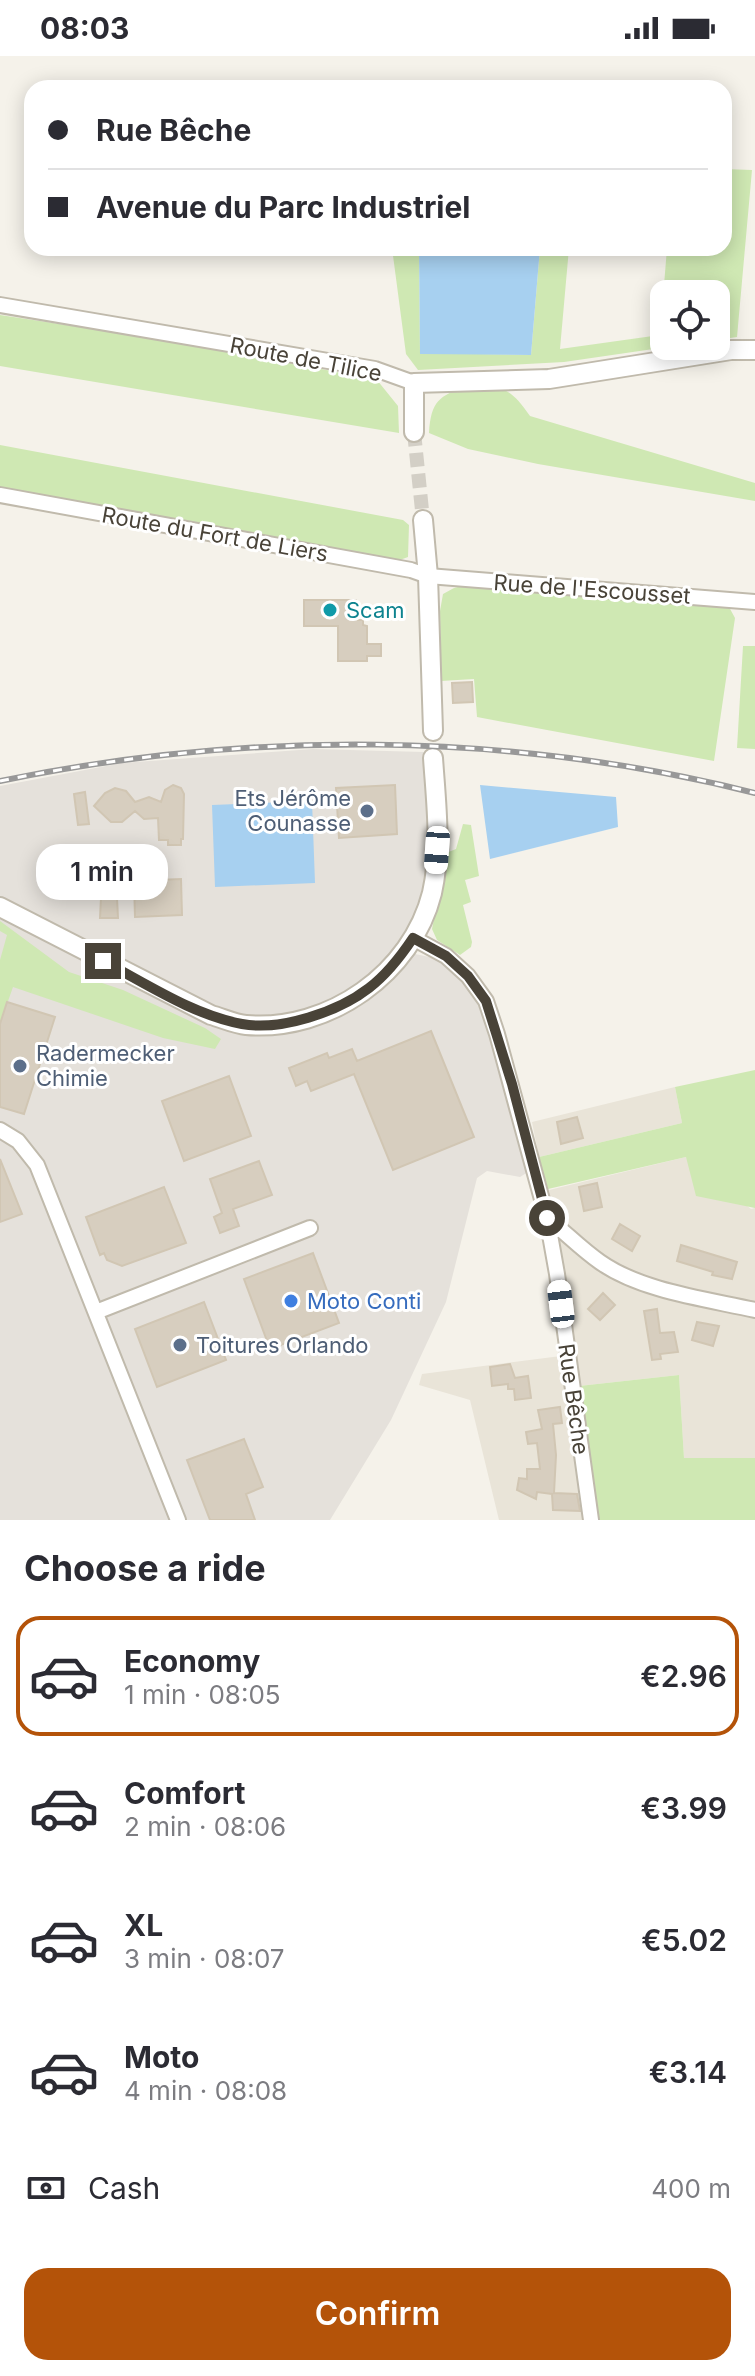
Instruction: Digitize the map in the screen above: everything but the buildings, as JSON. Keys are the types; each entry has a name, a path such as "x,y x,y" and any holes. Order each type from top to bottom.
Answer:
{"street":[{"name":"Route de Tilice","path":"0,305 375,369 414,383 549,379 731,350 755,350"},
{"path":"414,383 414,432"},
{"name":"Route du Fort de Liers","path":"0,495 411,570 428,576"},
{"path":"423,520 433,731"},
{"name":"Rue de l'Escousset","path":"428,576 755,602"},
{"path":"0,907 211,1015 244,1025 291,1023 333,1009 369,989 400,957 427,910 435,876 437,820 433,758"},
{"name":"Rue Bêche","path":"413,938 446,956 468,976 486,1001 512,1084 547,1218 591,1520"},
{"path":"0,1130 18,1141 37,1165 178,1520"},
{"path":"547,1218 600,1262 626,1276 680,1293 755,1310"},
{"path":"96,1312 310,1228"}],"shaded area":[{"path":"313,749 424,752 428,858 421,900 400,946 415,954 434,958 460,975 482,1005 528,1172 520,1177 487,1171 477,1178 446,1302 391,1420 330,1520 0,1520 0,786 122,763"},
{"path":"675,1087 682,1123 539,1157 532,1122"},
{"path":"686,1157 751,1209 755,1208 755,1458 684,1458 679,1375 579,1386 545,1191"},
{"path":"561,1356 585,1520 499,1520 470,1400 419,1385 422,1374"}],"green space":[{"path":"732,169 752,170 737,337 730,338 730,280 664,280 666,256 732,256"},
{"path":"393,256 419,256 420,353 531,355 539,256 568,256 560,349 650,336 650,349 564,362 418,370 406,354"},
{"path":"0,315 205,346 377,380 398,406 399,433 0,366"},
{"path":"467,386 497,387 516,399 530,416 755,483 755,501 538,464 468,449 429,433 438,401"},
{"path":"0,445 403,520 409,525 408,557 397,561 0,487"},
{"path":"465,585 729,607 735,618 714,761 477,717 474,679 441,681 440,611 443,594"},
{"path":"743,646 755,646 755,749 737,748"},
{"path":"463,824 471,825 479,876 465,880 471,902 463,905 472,942 471,947 460,955 437,940 432,929 445,862 448,861 446,853 456,849"},
{"path":"0,921 69,972 123,990 205,1028 221,1039 215,1049 163,1038 13,987 0,1024 0,960 7,935 0,931"},
{"path":"755,1070 755,1208 696,1196 686,1157 548,1189 539,1157 682,1123 675,1087"},
{"path":"679,1375 684,1458 755,1458 755,1520 598,1520 579,1386"}],"water":[{"path":"419,256 539,256 531,355 420,354"},
{"path":"480,785 616,797 618,827 490,859"},
{"path":"312,801 315,883 215,887 212,805"}],"tunnel":[{"path":"414,432 423,520"}],"railway":[{"path":"0,781 94,764 188,753 283,746 378,745 473,749 568,758 662,773 755,793"}],"place":[{"name":"Scam","path":"330,610"},
{"name":"Ets Jérôme Counasse","path":"367,811"},
{"name":"Radermecker Chimie","path":"20,1066"},
{"name":"Moto Conti","path":"291,1301"},
{"name":"Toitures Orlando","path":"180,1345"}],"route":[{"path":"103,961 211,1015 244,1025 256,1025 291,1023 333,1009 369,989 400,957 413,938 446,956 468,976 486,1001 512,1084 547,1218"}]}
